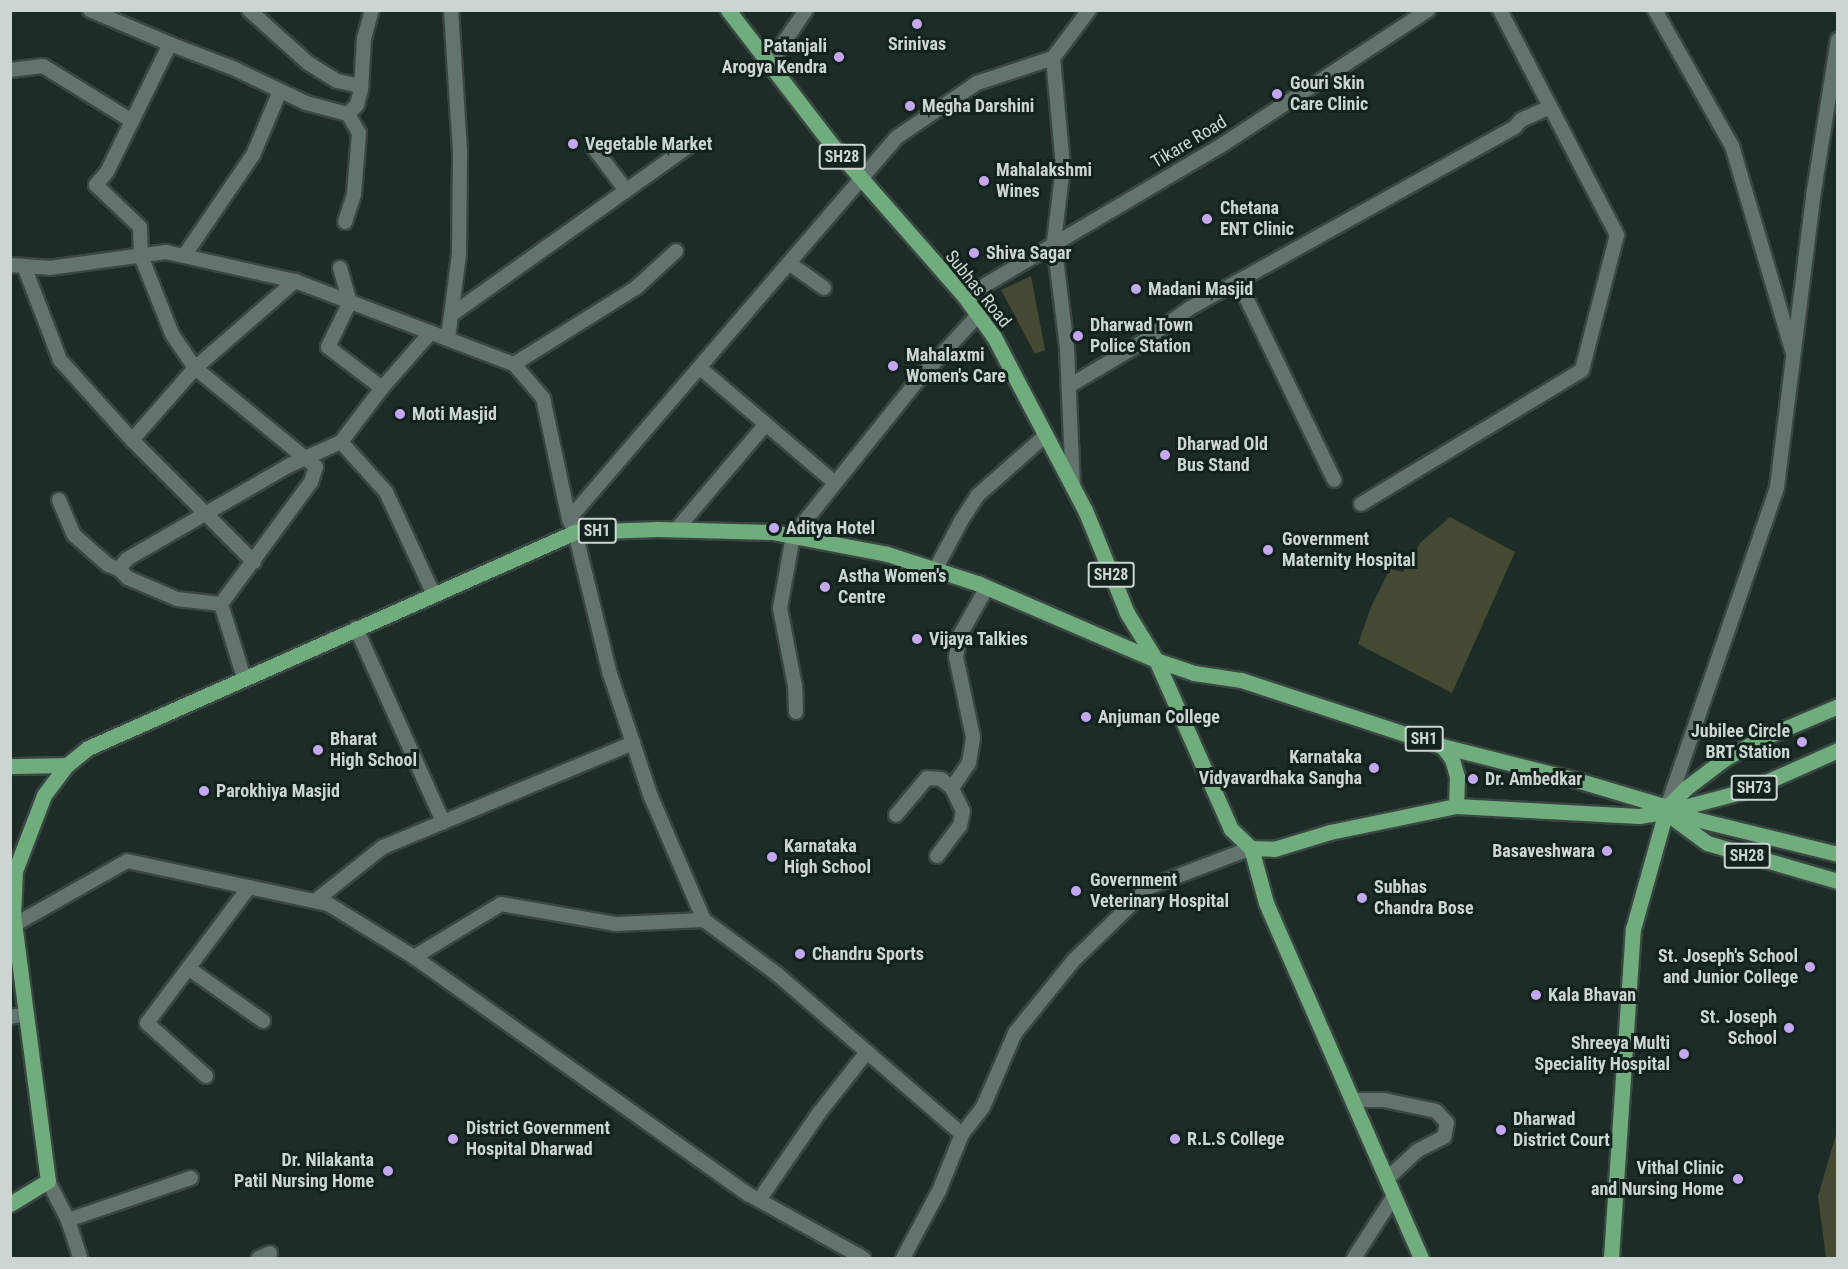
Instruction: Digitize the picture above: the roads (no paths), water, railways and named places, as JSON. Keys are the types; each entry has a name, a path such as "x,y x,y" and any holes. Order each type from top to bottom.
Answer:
{"main road":[{"name":"Subhas Road","path":"729,10 861,179 964,297 994,337 1073,487 1127,613 1156,660 1231,829 1251,848"},
{"name":"SH1","path":"48,1181 12,915 15,871 24,842 44,795 67,765 88,748 434,593 572,526 772,532 887,554 987,587 1156,660 1194,673 1241,680 1442,746 1580,781 1666,809"},
{"name":"SH73","path":"1666,809 1686,788 1724,759 1758,740 1838,706"},
{"path":"1442,746 1452,759 1457,777 1456,806"},
{"name":"SH73","path":"1666,809 1748,790 1838,750"},
{"path":"10,766 67,765"},
{"path":"1421,1258 1266,903 1251,848 1274,849 1330,832 1456,806 1639,816 1666,809 1633,929 1611,1258"},
{"name":"SH28","path":"1666,809 1838,854"},
{"name":"SH28","path":"1666,809 1707,843 1838,881"},
{"path":"10,1204 48,1181"}],"street":[{"path":"90,10 129,29 235,69 306,104 348,114 359,132 354,194 345,222"},
{"path":"249,10 308,63 337,81 361,86"},
{"path":"348,114 357,105 361,86 363,39 372,10"},
{"path":"448,338 459,254 460,152 451,10"},
{"path":"769,64 806,10"},
{"path":"572,526 700,368 897,137 977,83 1053,58 1089,10"},
{"name":"Tikare Road","path":"964,297 1222,145 1428,10"},
{"path":"1361,504 1582,370 1617,235 1500,10"},
{"path":"1655,10 1732,146 1794,355"},
{"path":"1666,809 1777,487 1814,190 1838,40"},
{"path":"170,44 107,172 96,185 140,227 141,256 172,334 195,368 316,467 311,482 221,604"},
{"path":"1053,58 1063,166 1054,242 1067,348 1073,487"},
{"path":"10,70 43,66 132,121"},
{"path":"184,256 253,155 280,91"},
{"path":"1069,386 1141,343 1190,308 1515,127 1521,120 1550,107"},
{"path":"451,315 625,189 690,145"},
{"path":"594,148 625,189"},
{"path":"514,363 637,287 676,251"},
{"path":"254,562 132,440 60,360 17,266 49,268 166,252 295,281 514,363 543,398 572,526 610,674 651,797 704,920 777,974 962,1134"},
{"path":"789,263 824,288"},
{"path":"340,268 350,302 328,346 382,388"},
{"path":"132,440 195,368 295,281"},
{"path":"1238,281 1335,480"},
{"path":"796,712 795,686 780,608 792,536 926,371 978,315"},
{"path":"119,569 127,559 290,465 341,442 382,388 431,332"},
{"path":"700,368 835,483"},
{"path":"676,530 766,424"},
{"path":"935,570 961,521 978,495 1046,435"},
{"path":"341,442 386,492 434,593"},
{"path":"59,500 74,534 108,565 119,569 128,578 177,599 221,604"},
{"path":"952,788 969,763 973,737 956,657 960,635 987,587"},
{"path":"221,604 244,678"},
{"path":"356,628 443,822"},
{"path":"315,901 383,847 633,743"},
{"path":"896,814 927,778 941,779 952,788 963,811 960,826 937,856"},
{"path":"903,1258 939,1191 962,1134 982,1107 1016,1033 1074,960 1149,887 1251,848"},
{"path":"12,915 127,861 328,904 414,957 759,1200 840,1253 863,1258"},
{"path":"206,1076 147,1023 249,887"},
{"path":"414,957 501,904 616,924 704,920"},
{"path":"188,968 263,1021"},
{"path":"10,1017 27,1014"},
{"path":"759,1200 819,1113 867,1052"},
{"path":"1353,1100 1384,1100 1436,1111 1447,1123 1444,1137 1418,1151 1387,1179"},
{"path":"68,1220 190,1178"},
{"path":"48,1181 68,1220 80,1258"},
{"path":"1354,1258 1394,1196"}],"place":[{"name":"Srinivas","path":"917,24"},
{"name":"Patanjali Arogya Kendra","path":"839,57"},
{"name":"Gouri Skin Care Clinic","path":"1277,94"},
{"name":"Megha Darshini","path":"910,106"},
{"name":"Vegetable Market","path":"573,144"},
{"name":"Mahalakshmi Wines","path":"984,181"},
{"name":"Chetana ENT Clinic","path":"1207,219"},
{"name":"Shiva Sagar","path":"974,253"},
{"name":"Madani Masjid","path":"1136,289"},
{"name":"Dharwad Town Police Station","path":"1078,336"},
{"name":"Mahalaxmi Women's Care","path":"893,366"},
{"name":"Moti Masjid","path":"400,414"},
{"name":"Dharwad Old Bus Stand","path":"1165,455"},
{"name":"Aditya Hotel","path":"774,528"},
{"name":"Government Maternity Hospital","path":"1268,550"},
{"name":"Astha Women's Centre","path":"825,587"},
{"name":"Vijaya Talkies","path":"917,639"},
{"name":"Anjuman College","path":"1086,717"},
{"name":"Jubilee Circle BRT Station","path":"1802,742"},
{"name":"Bharat High School","path":"318,750"},
{"name":"Karnataka Vidyavardhaka Sangha","path":"1374,768"},
{"name":"Dr. Ambedkar","path":"1473,779"},
{"name":"Parokhiya Masjid","path":"204,791"},
{"name":"Basaveshwara","path":"1607,851"},
{"name":"Karnataka High School","path":"772,857"},
{"name":"Government Veterinary Hospital","path":"1076,891"},
{"name":"Subhas Chandra Bose","path":"1362,898"},
{"name":"Chandru Sports","path":"800,954"},
{"name":"St. Joseph's School and Junior College","path":"1810,967"},
{"name":"Kala Bhavan","path":"1536,995"},
{"name":"St. Joseph School","path":"1789,1028"},
{"name":"Shreeya Multi Speciality Hospital","path":"1684,1054"},
{"name":"Dharwad District Court","path":"1501,1130"},
{"name":"District Government Hospital Dharwad","path":"453,1139"},
{"name":"R.L.S College","path":"1175,1139"},
{"name":"Dr. Nilakanta Patil Nursing Home","path":"388,1171"},
{"name":"Vithal Clinic and Nursing Home","path":"1738,1179"}]}
